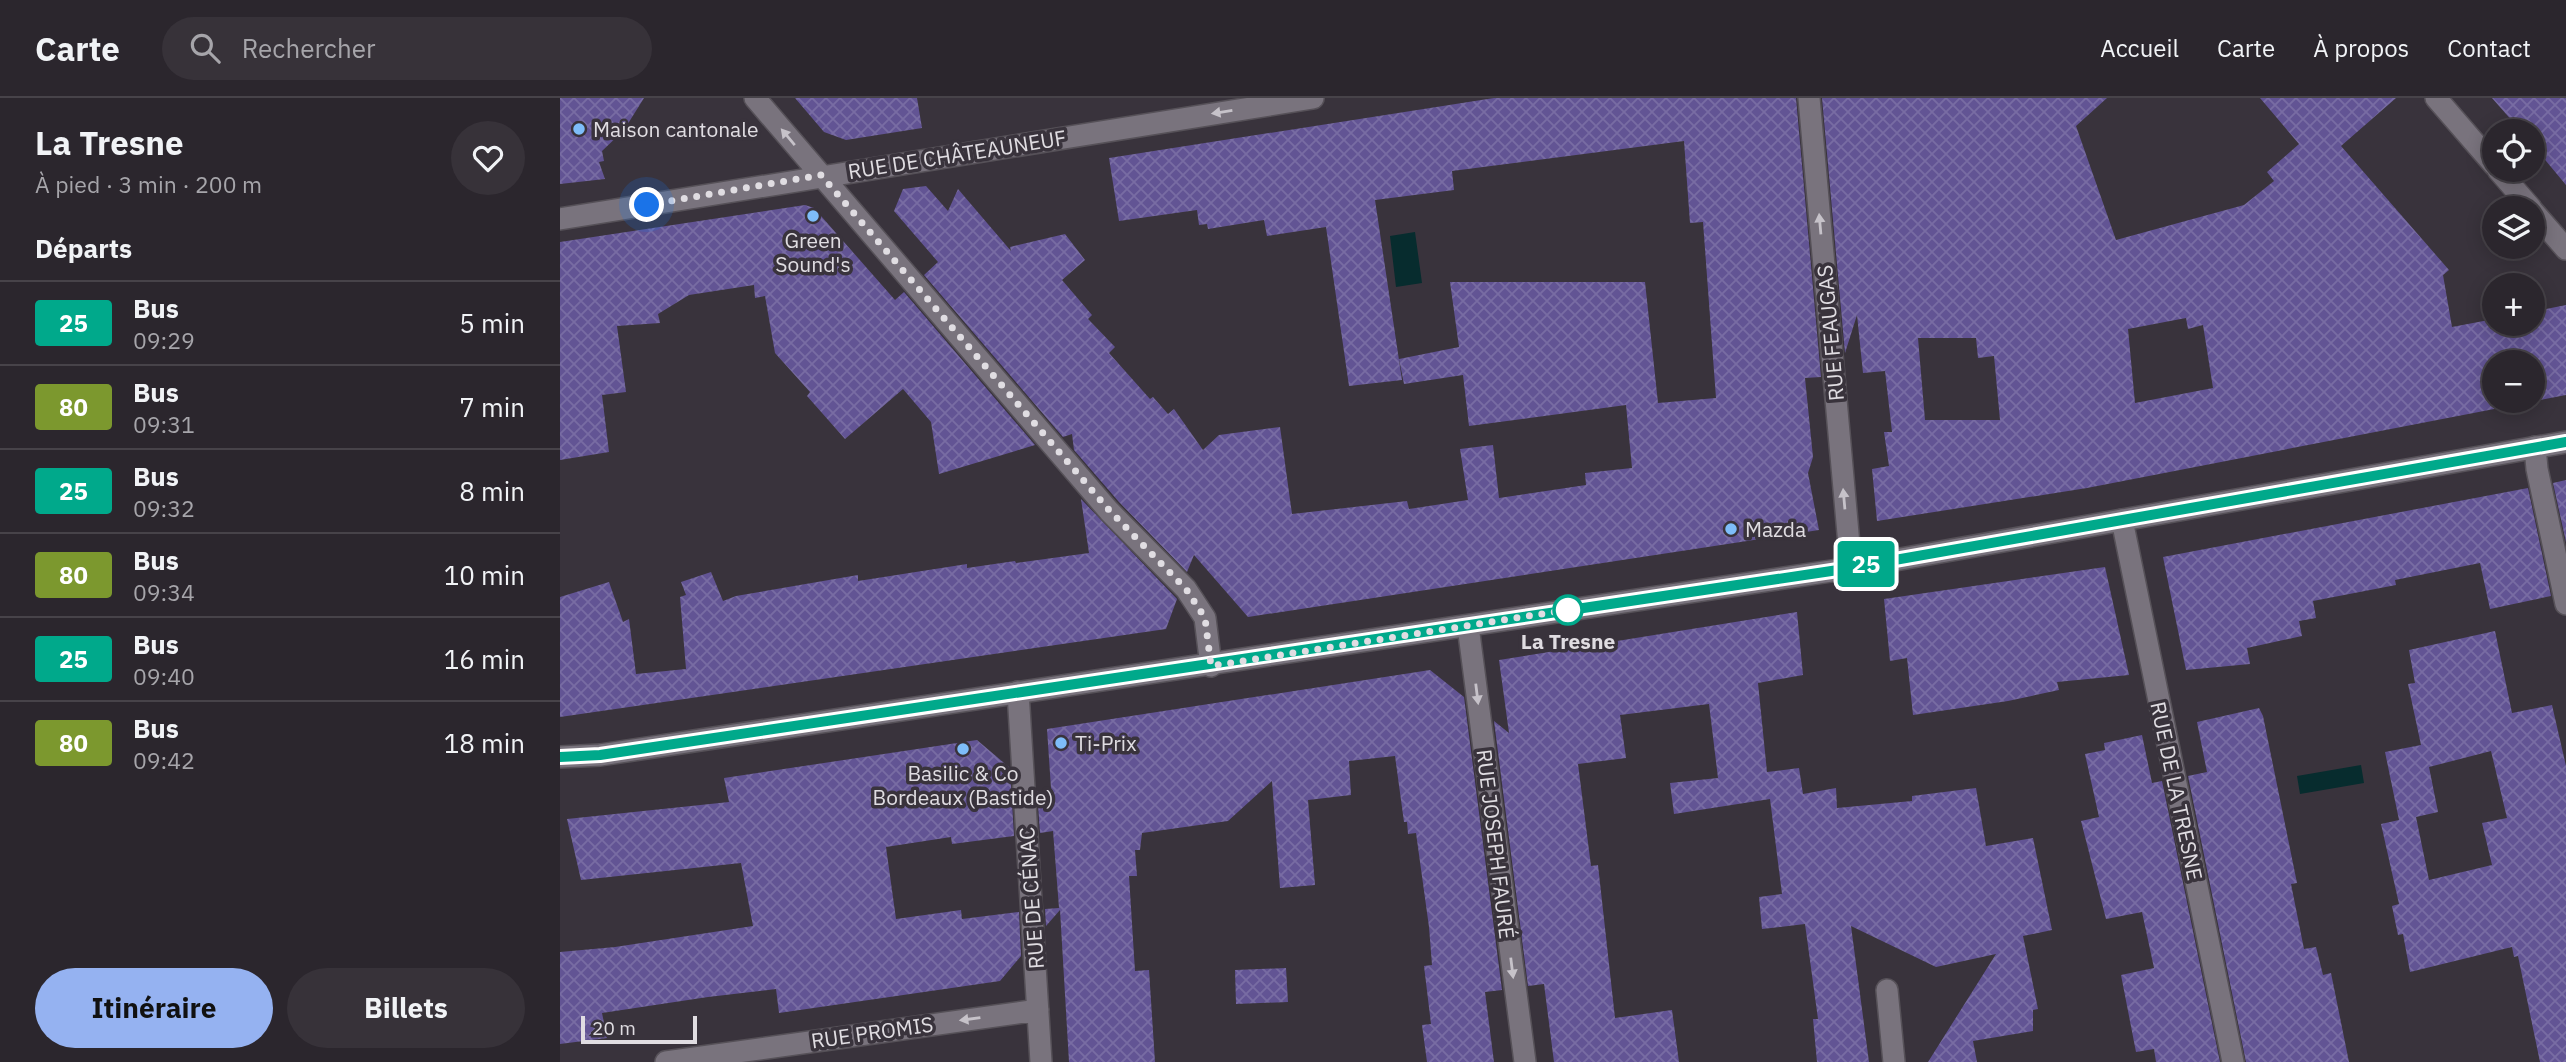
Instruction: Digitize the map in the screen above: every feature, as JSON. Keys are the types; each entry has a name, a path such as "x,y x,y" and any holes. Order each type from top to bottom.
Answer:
{"street":[{"path":"755,98 1109,510 1186,589 1205,618 1211,666"},
{"name":"RUE DE CHÂTEAUNEUF","path":"560,219 1313,98"},
{"name":"RUE FEAUGAS","path":"1809,98 1851,567"},
{"path":"2436,98 2482,151"},
{"path":"2508,182 2521,196"},
{"path":"2545,224 2566,249"},
{"path":"560,757 600,755 1211,666 1851,567 2566,442"},
{"path":"2535,447 2537,469 2566,604"},
{"name":"RUE DE LA TRESNE","path":"2122,520 2234,1062"},
{"name":"RUE JOSEPH FAURÉ","path":"1468,626 1525,1062"},
{"name":"RUE DE CÉNAC","path":"1018,692 1041,1062"},
{"path":"1887,990 1894,1062"},
{"name":"RUE PROMIS","path":"672,1062 1038,1010"}],"shaded area":[{"path":"1415,232 1422,283 1396,287 1390,236"},
{"path":"2361,765 2364,783 2300,794 2297,776"}],"building":[{"name":"Maison cantonale","path":"560,98 644,98 624,130 602,151 604,161 599,162 605,179 560,184"},
{"path":"795,98 917,98 922,128 846,140 824,132"},
{"path":"1494,98 1796,98 1821,377 1805,378 1813,457 1808,473 1819,530 1248,617 1194,555 1187,572 1119,502 1074,450 1072,434 1063,437 924,275 938,262 894,211 903,189 926,186 948,211 958,189 1011,251 1010,247 1065,234 1085,260 1062,280 1092,315 1088,319 1115,347 1109,353 1150,399 1153,397 1168,414 1174,409 1203,450 1219,435 1280,427 1292,514 1407,501 1409,509 1468,500 1460,449 1493,445 1499,498 1586,485 1585,473 1632,468 1626,405 1469,426 1463,375 1404,384 1399,359 1459,347 1450,282 1645,282 1658,403 1716,398 1703,222 1690,223 1684,141 1452,171 1454,190 1375,200 1402,380 1349,386 1326,227 1267,236 1264,220 1208,229 1207,224 1199,225 1197,210 1119,221 1109,158"},
{"path":"1822,98 2107,98 2076,126 2116,240 2244,205 2274,181 2267,172 2299,144 2260,98 2396,98 2341,146 2449,270 2443,275 2452,327 2482,321 2482,336 2545,336 2545,309 2566,305 2566,395 2545,399 2545,350 2482,350 2482,411 2087,488 1877,521 1872,469 1889,466 1884,432 1892,432 1885,371 1863,373 1857,315 1845,353","holes":["2186,318 2188,329 2203,325 2213,388 2135,403 2128,329","1918,338 1976,338 1978,358 1994,356 2000,420 1925,420"]},
{"path":"2492,98 2566,98 2566,185 2545,160 2545,119 2510,119"},
{"path":"805,205 814,208 895,300 904,292 1035,445 939,474 931,422 903,389 845,439 807,396 810,392 775,353 765,296 755,298 754,285 689,295 658,314 660,323 617,326 626,392 602,395 609,452 560,460 560,242"},
{"path":"2566,480 2566,542 2553,483"},
{"path":"2528,488 2551,596 2490,609 2480,563 2395,580 2396,585 2313,601 2316,618 2299,621 2302,636 2247,648 2250,664 2186,670 2163,557"},
{"path":"1081,499 1177,599 1166,629 560,717 560,597 609,582 623,622 629,619 636,674 686,669 680,597 686,595 681,582 711,572 723,601 736,596 858,575 858,581 967,564 967,568 1089,553"},
{"path":"2105,567 2129,675 2057,682 2059,690 2008,701 1913,715 1907,658 1890,661 1884,599"},
{"path":"1797,612 1803,675 1758,683 1767,772 1799,768 1803,794 1836,788 1837,808 1912,801 1912,796 1976,788 1986,846 2033,838 2052,930 2023,936 2038,1009 2033,1010 2033,1031 1973,1041 1977,1062 1928,1062 1996,954 1936,967 1851,926 1869,1062 1817,1062 1813,1019 1818,1019 1805,924 1762,929 1759,897 1782,894 1770,799 1674,814 1670,783 1718,778 1709,704 1620,715 1626,758 1578,764 1591,866 1598,865 1615,1018 1672,1010 1679,1062 1554,1062 1544,984 1528,986 1494,721 1509,733 1499,660"},
{"path":"2495,631 2512,713 2552,705 2566,766 2566,1062 2540,1062 2518,956 2514,957 2512,947 2410,972 2403,934 2398,935 2392,906 2399,904 2381,824 2399,820 2385,752 2421,745 2408,684 2415,683 2409,650","holes":["2491,751 2507,818 2482,823 2492,865 2429,880 2416,817 2438,812 2429,767"]},
{"path":"1430,670 1464,697 1502,990 1485,992 1494,1062 1427,1062 1422,1025 1431,1024 1424,966 1432,965 1429,927 1416,833 1408,834 1407,822 1404,822 1395,756 1349,761 1351,795 1308,800 1315,885 1280,888 1272,781 1228,821 1142,833 1140,850 1135,850 1137,876 1129,876 1135,971 1149,970 1155,1062 1069,1062 1060,910 1046,926 1045,909 1059,908 1053,831 1040,833 1037,791 1052,803 1047,729"},
{"path":"2259,708 2263,716 2297,883 2291,884 2304,949 2316,947 2323,975 2331,973 2349,1062 2246,1062 2188,776 2207,772 2197,722"},
{"path":"2142,735 2152,783 2162,781 2220,1062 2156,1062 2154,1049 2136,1052 2121,975 2154,968 2142,912 2106,919 2081,821 2099,817 2085,754 2105,750 2104,743"},
{"path":"977,740 1010,768 1014,836 952,844 951,837 886,847 896,919 961,910 962,919 1019,912 1021,956 1000,981 779,1013 776,989 708,997 602,1013 607,1038 560,1044 560,952 615,947 753,926 741,863 581,880 567,819 729,802 724,778"},
{"path":"1286,968 1288,1002 1236,1004 1235,970"}],"bus line":[{"name":"25","path":"560,757 600,755 1211,666 1838,570 2566,442"}],"place":[{"name":"Maison cantonale","path":"579,129"},
{"name":"Green Sound's","path":"813,216"},
{"name":"Mazda","path":"1731,529"},
{"name":"La Tresne","path":"1568,610"},
{"name":"Ti-Prix","path":"1061,743"},
{"name":"Basilic & Co Bordeaux (Bastide)","path":"963,749"}],"route":[{"path":"647,205 821,175 1109,510 1186,589 1205,618 1211,666 1573,609 1568,610"}]}
